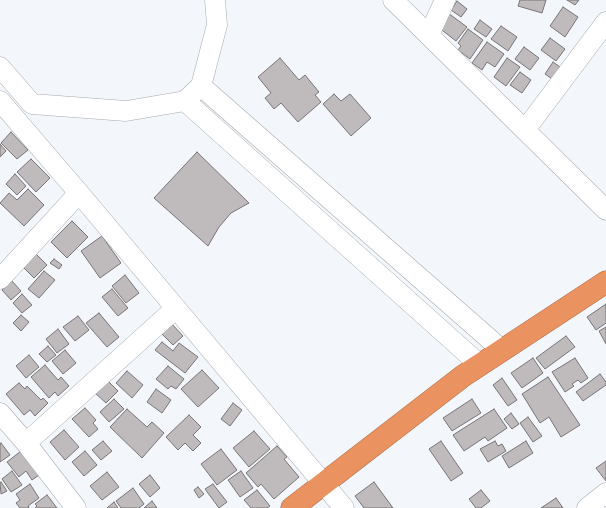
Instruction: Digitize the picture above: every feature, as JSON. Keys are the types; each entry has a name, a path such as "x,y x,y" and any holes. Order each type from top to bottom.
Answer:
{"highway":[{"path":"292,508 457,380 606,282"}],"street":[{"path":"0,67 32,104 126,111 185,101 201,86 216,26 216,0"},
{"path":"393,0 606,210"},
{"path":"428,35 445,0"},
{"path":"526,130 606,22"},
{"path":"201,86 502,350"},
{"path":"0,101 324,482 344,508"},
{"path":"185,101 480,365"},
{"path":"0,279 79,193"},
{"path":"26,443 176,308"},
{"path":"0,413 26,443 76,508"},
{"path":"587,508 606,493"}],"building":[{"path":"520,0 546,0 542,13 518,6"},
{"path":"567,0 579,0 575,5"},
{"path":"457,1 467,9 461,17 451,10"},
{"path":"563,7 578,17 565,37 550,26"},
{"path":"448,13 467,27 456,41 438,27"},
{"path":"480,20 492,29 486,37 474,29"},
{"path":"501,26 517,37 508,51 491,39"},
{"path":"468,29 483,40 470,59 458,50 461,46 458,43"},
{"path":"550,38 565,49 556,61 541,50"},
{"path":"487,42 504,54 495,67 487,62 482,70 472,63"},
{"path":"524,47 539,58 530,70 515,59"},
{"path":"280,58 299,80 305,75 319,92 315,95 321,102 298,122 281,103 274,109 265,98 271,93 258,77"},
{"path":"507,58 520,67 506,86 494,77"},
{"path":"553,62 563,69 555,81 545,74"},
{"path":"520,72 531,80 522,93 510,85"},
{"path":"334,94 341,101 350,94 371,118 351,136 323,104"},
{"path":"11,132 28,150 17,159 1,143"},
{"path":"0,144 6,151 0,157"},
{"path":"197,152 249,203 231,213 219,227 208,246 154,198"},
{"path":"31,159 50,178 36,192 17,172"},
{"path":"15,174 26,186 17,195 6,184"},
{"path":"28,189 44,205 24,226 0,203 9,193 17,200"},
{"path":"72,221 88,237 67,258 51,242"},
{"path":"102,236 121,263 100,278 81,251"},
{"path":"36,254 47,265 34,278 23,267"},
{"path":"54,259 62,265 59,269 50,263"},
{"path":"44,271 55,280 39,298 28,289"},
{"path":"125,275 139,293 126,303 112,286"},
{"path":"12,281 21,291 11,300 2,290"},
{"path":"112,289 128,308 118,316 102,297"},
{"path":"22,294 32,305 22,313 13,303"},
{"path":"606,304 606,323 596,330 587,317"},
{"path":"99,313 119,337 107,347 86,323"},
{"path":"21,315 29,322 21,331 13,323"},
{"path":"78,316 89,330 75,341 63,327"},
{"path":"171,323 183,336 173,345 161,333"},
{"path":"606,327 606,344 599,331"},
{"path":"58,329 69,344 57,353 46,339"},
{"path":"566,336 575,347 545,369 536,358"},
{"path":"162,342 173,351 179,343 198,357 185,373 155,350"},
{"path":"48,346 56,355 47,362 39,354"},
{"path":"65,350 76,363 63,374 52,361"},
{"path":"29,355 39,367 26,378 16,366"},
{"path":"533,358 543,373 522,388 511,373"},
{"path":"575,358 588,378 581,383 578,380 572,384 574,386 565,392 552,372"},
{"path":"45,365 58,380 61,377 69,386 58,396 55,392 49,398 31,377"},
{"path":"168,366 184,379 176,389 171,386 168,389 156,379"},
{"path":"202,370 219,388 198,407 181,389"},
{"path":"127,371 143,385 132,398 116,383"},
{"path":"600,374 606,382 606,385 583,401 576,392"},
{"path":"548,377 580,425 561,437 549,417 540,423 522,394"},
{"path":"502,378 517,400 508,406 493,385"},
{"path":"107,380 118,391 106,403 94,392"},
{"path":"19,383 25,389 27,386 41,400 43,398 48,403 35,416 30,410 24,415 6,394"},
{"path":"156,389 171,400 162,413 147,402"},
{"path":"114,399 124,409 109,422 100,412"},
{"path":"472,399 481,413 452,431 443,418"},
{"path":"233,403 242,410 230,426 221,419"},
{"path":"85,408 96,420 93,423 98,429 89,437 72,419"},
{"path":"127,409 147,427 152,422 164,433 142,458 110,427"},
{"path":"494,409 507,428 488,441 485,437 464,451 453,435"},
{"path":"511,413 519,424 512,429 504,419"},
{"path":"189,415 201,427 193,435 201,443 193,451 185,443 178,450 166,437"},
{"path":"528,417 542,436 533,442 520,423"},
{"path":"64,430 79,447 65,460 50,442"},
{"path":"254,431 270,449 249,467 233,448"},
{"path":"103,441 112,451 101,460 92,450"},
{"path":"441,441 463,473 451,481 429,449"},
{"path":"495,441 498,446 502,444 506,451 488,462 480,449"},
{"path":"526,441 533,453 509,468 502,456"},
{"path":"1,443 10,455 0,462 0,444"},
{"path":"277,446 287,457 284,459 299,477 274,499 261,484 258,487 246,473"},
{"path":"221,449 237,470 217,485 201,464"},
{"path":"21,451 39,475 32,480 26,471 19,477 7,462"},
{"path":"85,451 97,465 84,476 72,462"},
{"path":"606,461 606,481 596,468"},
{"path":"12,471 22,485 11,492 2,479"},
{"path":"241,471 253,488 240,497 228,480"},
{"path":"107,472 119,487 102,500 90,486"},
{"path":"150,475 160,488 150,497 139,484"},
{"path":"1,482 7,491 1,494 0,483"},
{"path":"374,482 393,508 364,508 355,496"},
{"path":"30,484 39,498 28,506 29,508 20,508 16,503 20,500 16,494"},
{"path":"213,484 227,502 219,508 205,489"},
{"path":"198,487 204,494 199,498 194,490"},
{"path":"133,488 144,504 139,508 121,508 116,501"},
{"path":"257,490 270,506 267,508 251,508 244,500"},
{"path":"481,490 490,501 481,508 476,508 469,499"},
{"path":"47,495 57,508 35,508 37,506 35,504"},
{"path":"556,498 563,508 541,508"},
{"path":"152,501 157,508 144,508"},
{"path":"114,502 118,508 107,508"}]}
